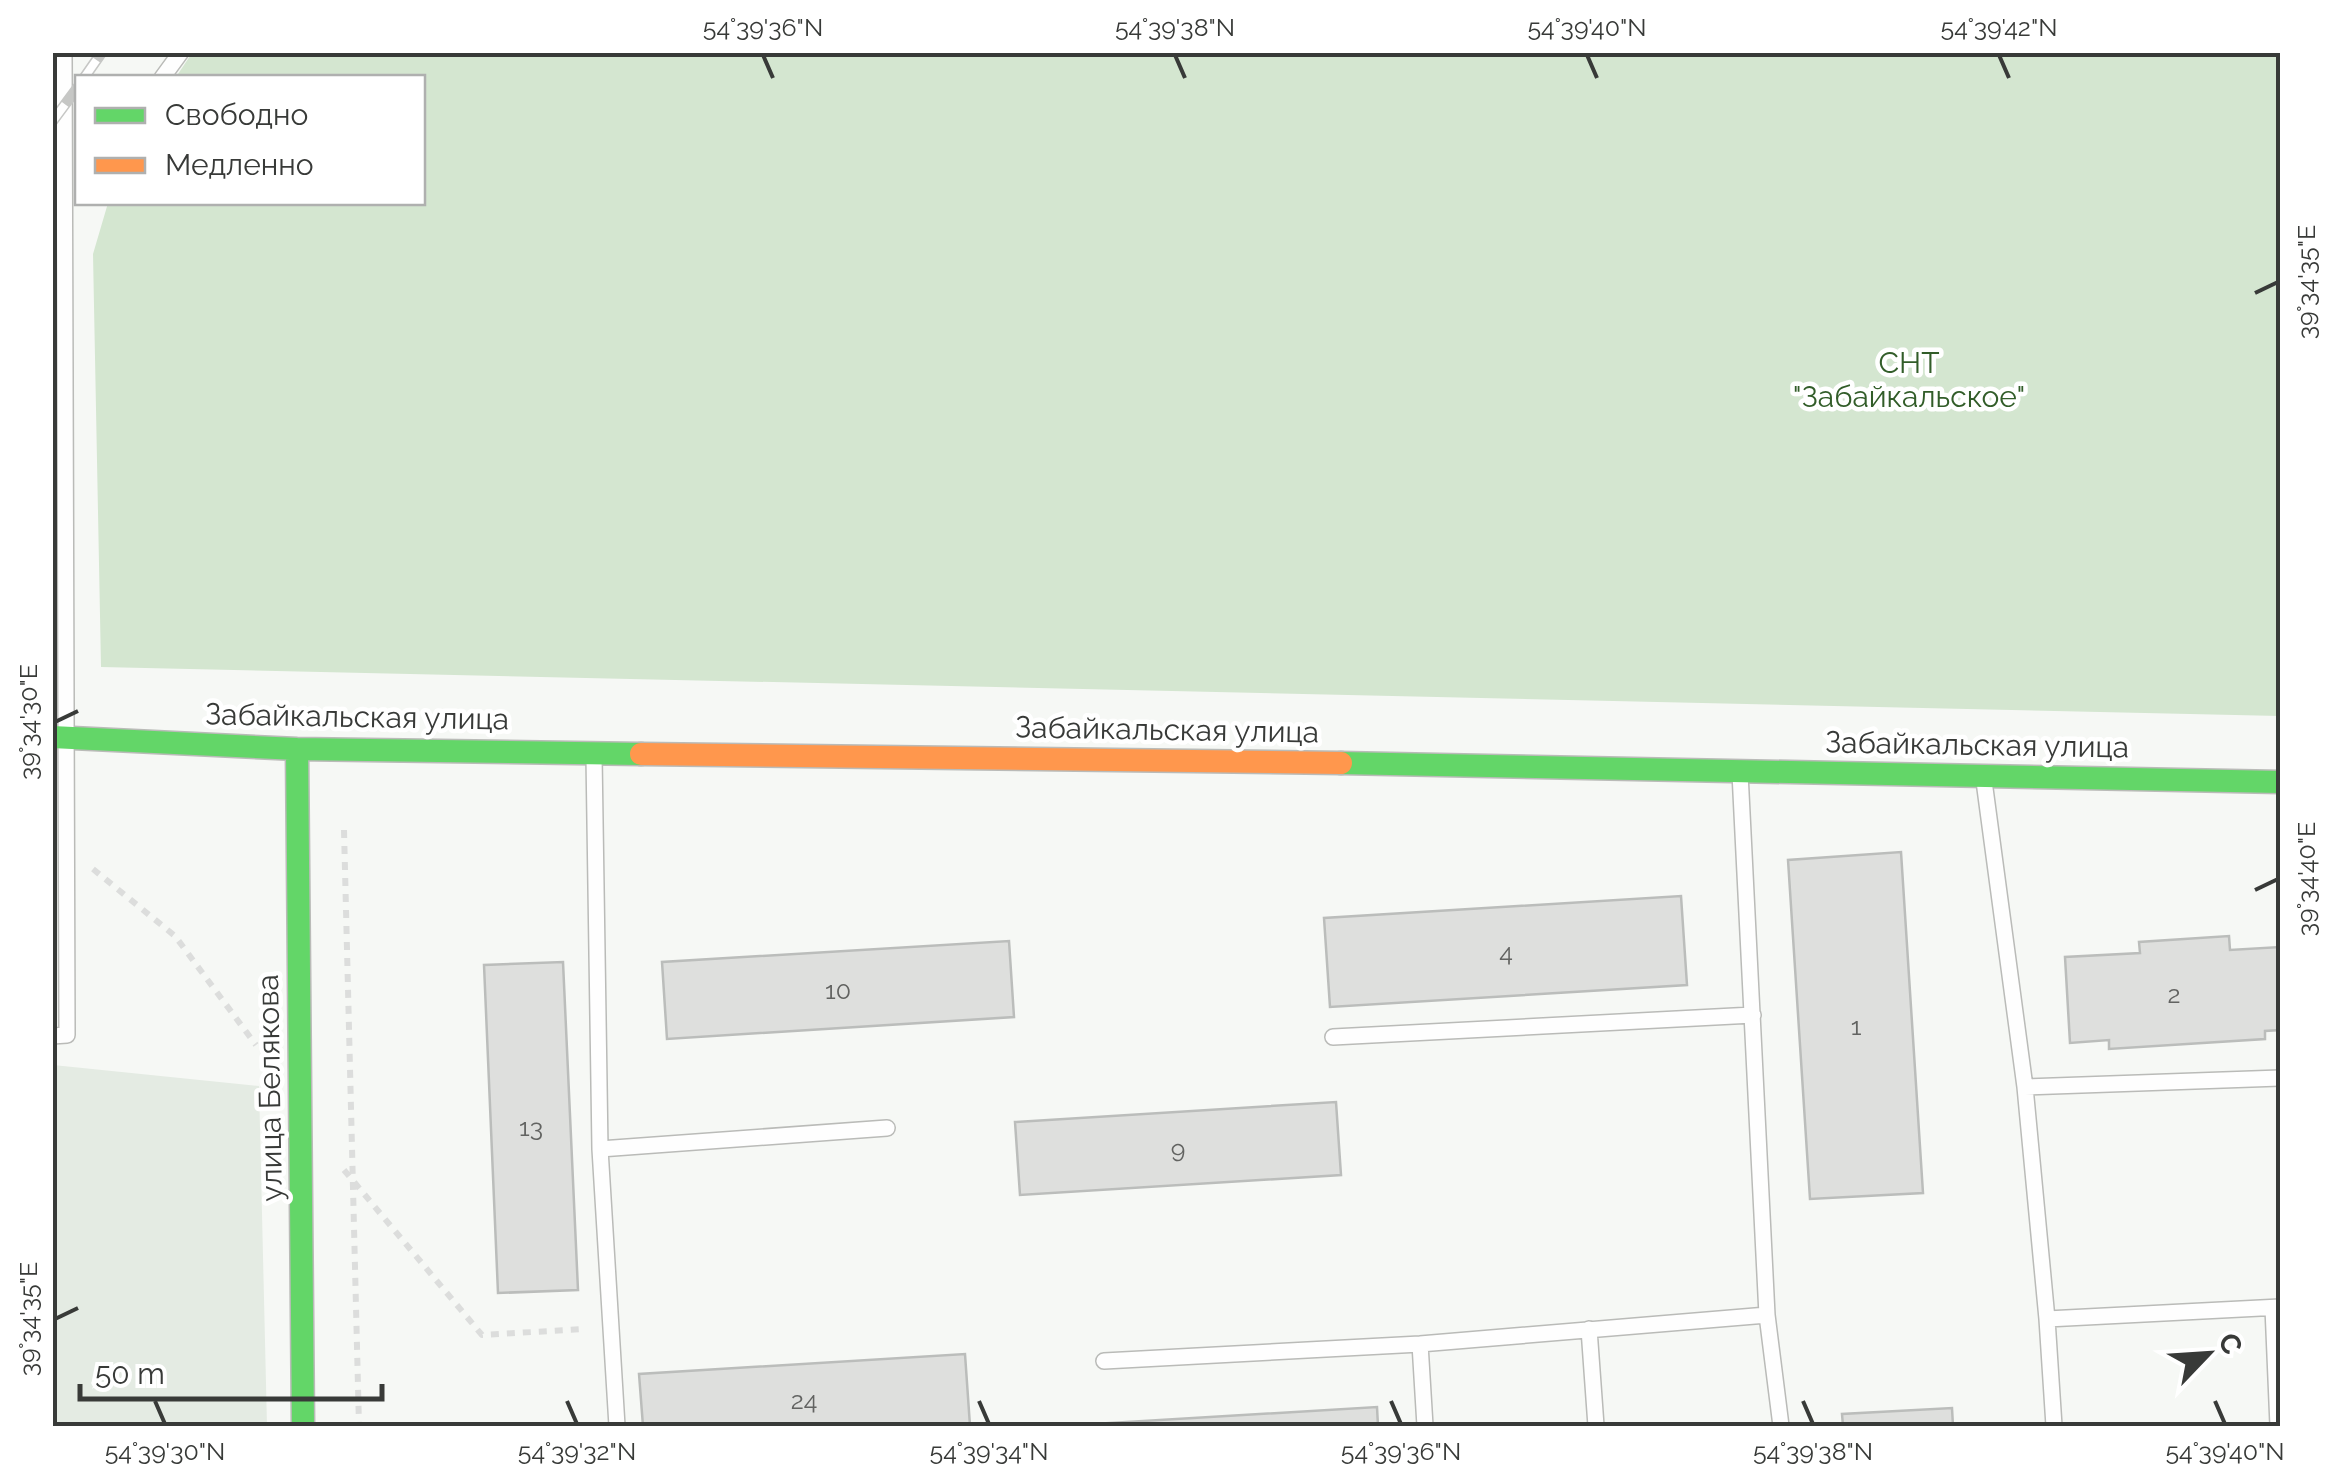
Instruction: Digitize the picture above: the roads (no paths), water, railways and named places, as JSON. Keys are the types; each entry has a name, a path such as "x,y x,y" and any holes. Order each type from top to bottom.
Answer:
{"street":[{"name":"Забайкальская улица","path":"60,737 296,749 1739,769 2280,782"},
{"name":"улица Белякова","path":"296,749 304,1426"}],"lane":[{"path":"52,1036 67,1035 60,737 64,52"},
{"path":"164,75 181,52"},
{"path":"65,200 75,188"},
{"path":"594,752 600,1149 617,1426"},
{"path":"1739,769 1767,1316 1781,1426"},
{"path":"1984,777 2025,1087 2054,1426"},
{"path":"1333,1037 1752,1015"},
{"path":"2025,1087 2280,1078"},
{"path":"600,1149 887,1128"},
{"path":"2047,1320 2277,1308 2278,1426"},
{"path":"1104,1361 1420,1344 1767,1316"},
{"path":"1589,1329 1596,1426"},
{"path":"1420,1344 1425,1426"}],"railway":[{"path":"86,75 102,52"},
{"path":"52,122 75,91"}],"park label":[{"name":"СНТ \"Забайкальское\"","path":"1909,380"}]}
